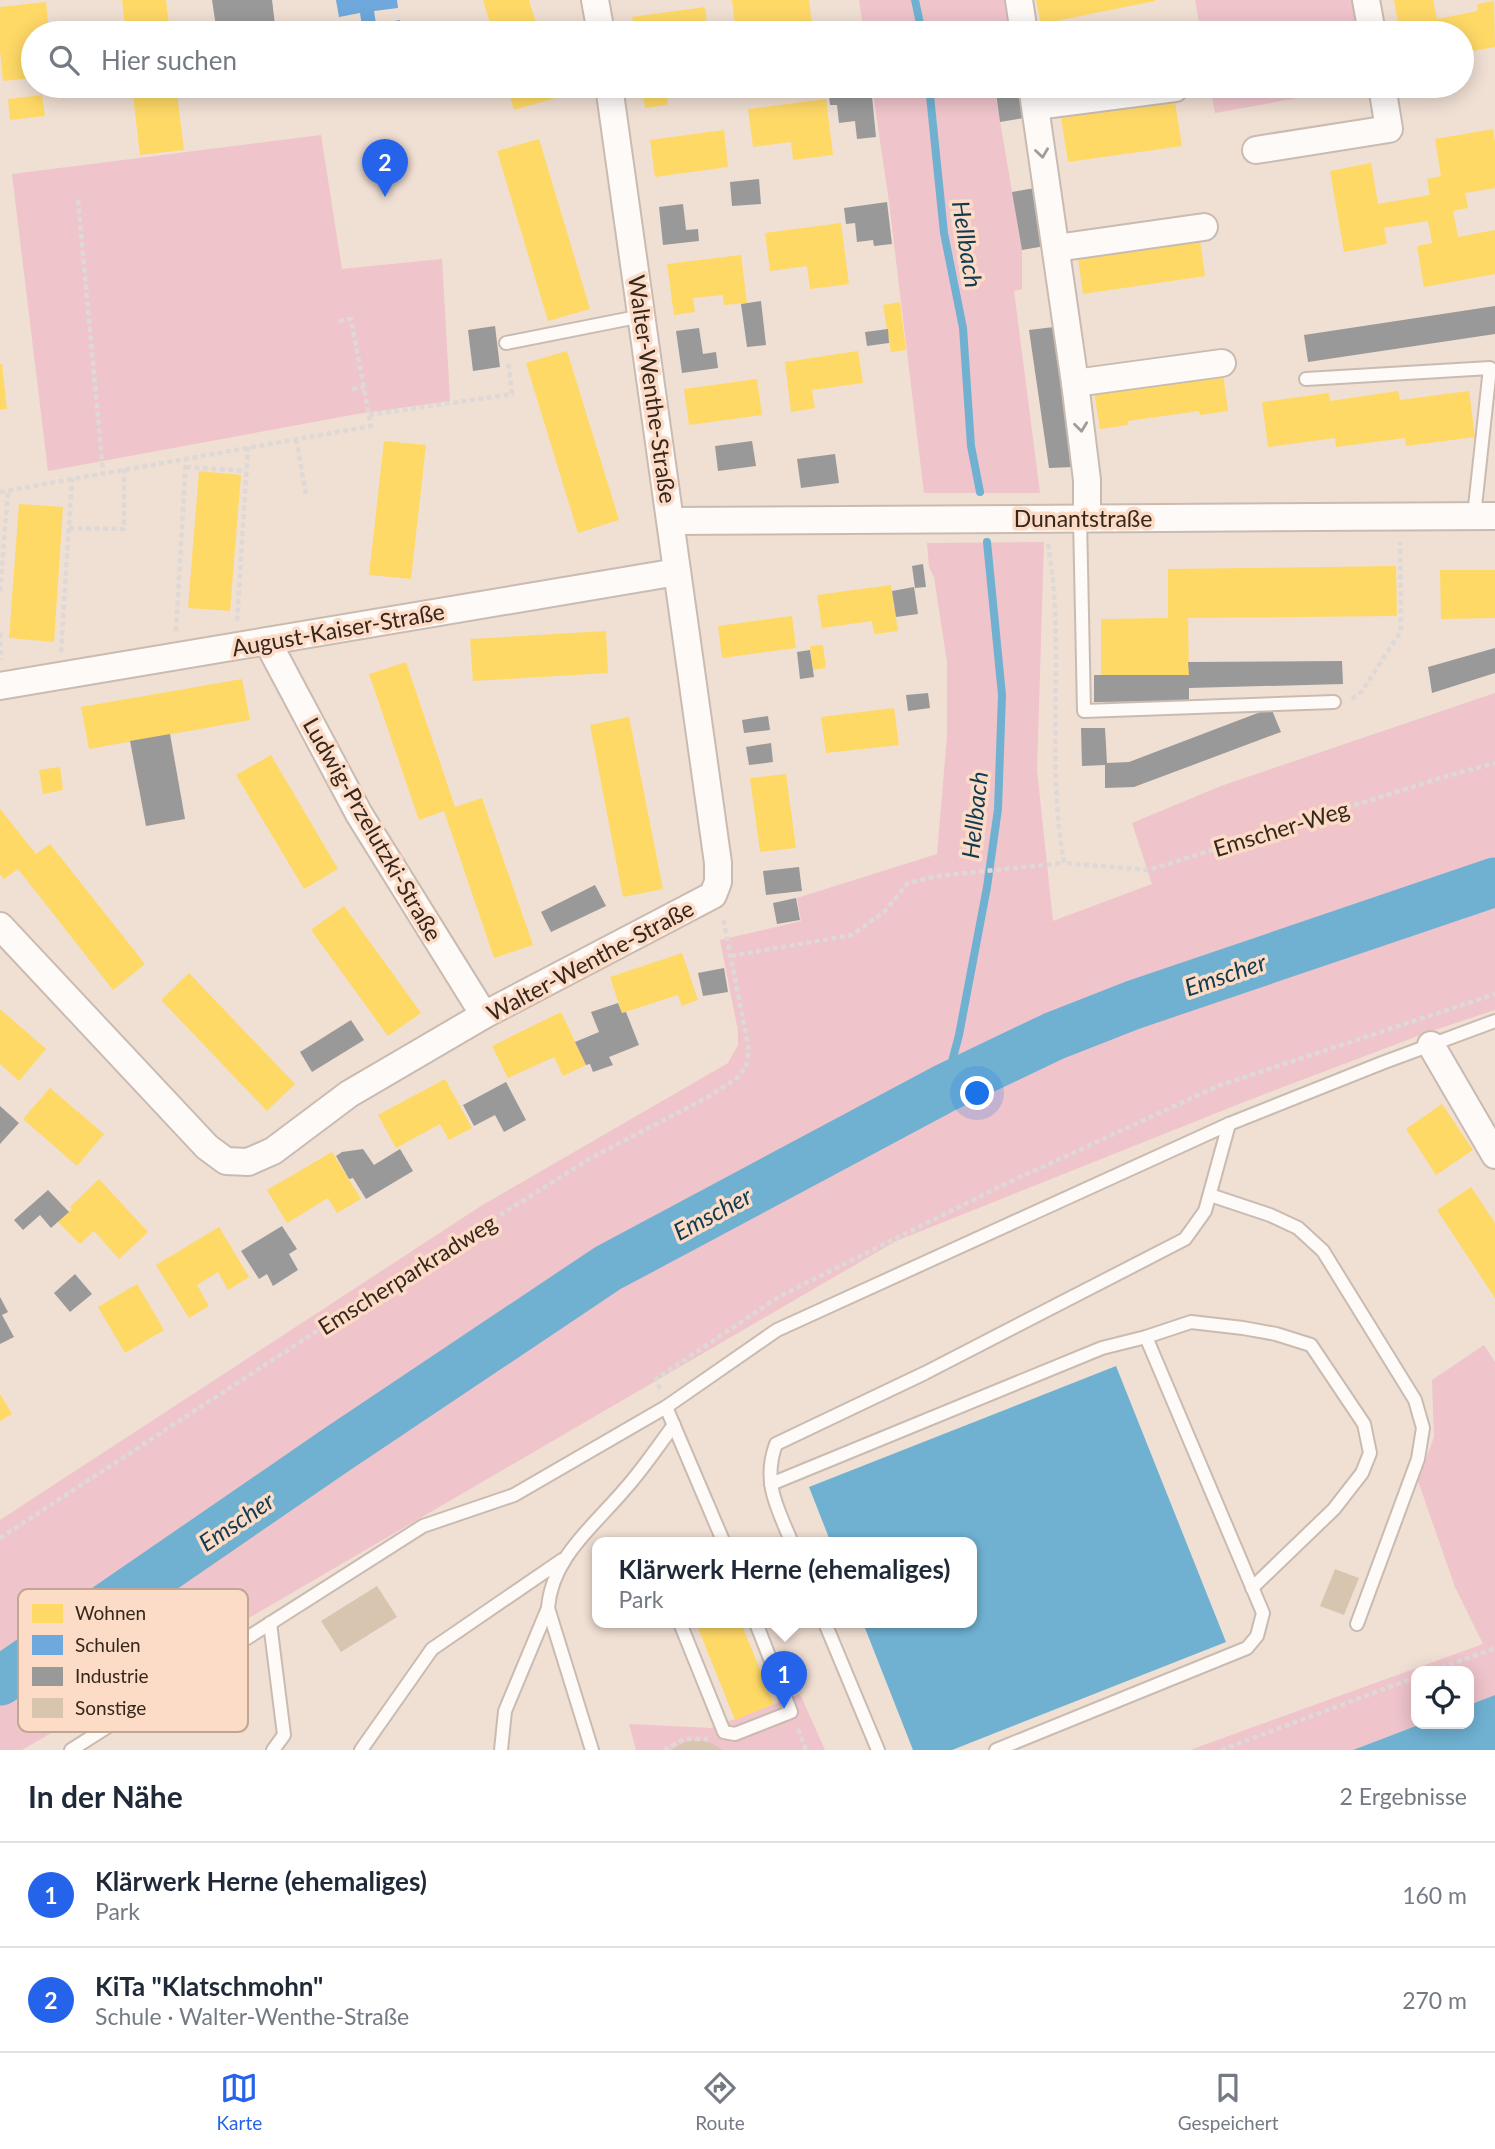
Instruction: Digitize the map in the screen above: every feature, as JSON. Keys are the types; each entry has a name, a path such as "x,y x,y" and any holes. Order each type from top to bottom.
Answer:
{"street":[{"path":"595,0 599,21"},
{"path":"1019,0 1022,21"},
{"path":"1366,0 1370,21"},
{"name":"Walter-Wenthe-Straße","path":"0,926 207,1147 226,1161 248,1162 274,1151 349,1094 484,1015 713,895 718,882 718,863 611,98"},
{"path":"1034,98 1087,480 1084,518"},
{"path":"1256,150 1389,129 1384,98"},
{"path":"1056,248 1204,227"},
{"path":"1075,383 1222,363"},
{"name":"Dunantstraße","path":"671,521 1484,516"},
{"name":"August-Kaiser-Straße","path":"0,686 677,572"},
{"name":"Ludwig-Przelutzki-Straße","path":"267,641 359,814 484,1015"},
{"path":"1431,1045 1495,1155"}],"lane":[{"path":"506,343 642,316"},
{"path":"1306,379 1490,368 1484,516"},
{"path":"1084,518 1084,711 1334,702"},
{"path":"248,1637 423,1526 514,1495 666,1406 776,1330 1229,1124 1495,1021"},
{"path":"789,1537 773,1498 769,1463 776,1444 925,1374 1185,1239 1205,1211 1229,1124"},
{"path":"1210,1195 1270,1215 1298,1228 1323,1251 1415,1400 1423,1428 1418,1459 1357,1624"},
{"path":"771,1484 1102,1349 1191,1322 1243,1328 1311,1345 1364,1424 1370,1452 1362,1473 1334,1509 1252,1588"},
{"path":"996,1750 1247,1648 1257,1636 1263,1613 1146,1337"},
{"path":"666,1406 721,1537"},
{"path":"361,1750 432,1649 562,1560 627,1488 674,1425"},
{"path":"501,1750 505,1711 548,1608 549,1591 562,1560"},
{"path":"548,1608 593,1750"},
{"path":"270,1623 284,1735 273,1750"},
{"path":"682,1628 724,1732 734,1734 791,1712 758,1628"},
{"path":"827,1628 878,1750"},
{"path":"71,1750 99,1732"}],"path":[{"path":"78,200 103,472"},
{"path":"0,492 371,426 351,319 338,321"},
{"path":"369,415 512,394 506,343"},
{"path":"352,389 364,387"},
{"path":"296,439 306,495"},
{"path":"235,646 248,447"},
{"path":"174,657 186,458"},
{"path":"186,467 246,471"},
{"path":"69,528 124,528 124,469"},
{"path":"60,676 72,478"},
{"path":"0,590 8,491"},
{"path":"1334,702 1346,701 1362,691 1401,631 1400,516"},
{"path":"1044,519 1051,561 1057,824 1064,863"},
{"name":"Emscher-Weg","path":"731,956 852,935 884,912 908,883 937,876 1064,863 1149,870 1447,776 1495,764"},
{"path":"713,895 724,921 731,956"},
{"name":"Emscherparkradweg","path":"0,1538 343,1313 591,1158 737,1079 747,1067 749,1050 731,956"},
{"path":"666,1406 656,1379 780,1296 1001,1186 1218,1086 1495,995"},
{"path":"1446,1666 1495,1648"},
{"path":"1221,1750 1411,1679"},
{"path":"664,1750 684,1739 715,1740"}],"shaded area":[{"path":"859,0 1010,0 1012,21 862,21"},
{"path":"1195,0 1356,0 1360,21 1199,21"},
{"path":"874,98 996,98 1022,250 1022,289 1014,291 1040,493 924,493"},
{"path":"1212,98 1298,98 1215,113"},
{"path":"321,135 342,269 442,259 450,401 357,414 48,471 12,174"},
{"path":"1044,542 1037,770 1053,921 1152,884 1132,823 1221,786 1495,693 1495,1010 1423,1034 1244,1102 896,1241 248,1618 248,1589 18,1589 18,1732 53,1732 22,1750 0,1750 0,1520 481,1206 728,1063 738,1045 738,1031 720,940 801,921 797,898 937,854 947,736 947,662 927,543"},
{"path":"1484,1345 1495,1362 1495,1695 1474,1703 1474,1666 1422,1666 1483,1644 1455,1587 1418,1481 1434,1437 1432,1380"},
{"path":"1411,1670 1411,1728 1353,1750 1190,1750"},
{"path":"800,1694 825,1750 636,1750 629,1724 711,1728"}],"water":[{"path":"1116,1366 1226,1642 952,1750 913,1750 865,1628 977,1628 977,1537 829,1537 809,1487"},
{"path":"1495,1695 1495,1750 1353,1750 1411,1728 1474,1729 1474,1703"}],"building: Wohnen":[{"path":"122,0 166,0 169,21 125,21"},
{"path":"483,0 529,0 535,21 489,21"},
{"path":"732,0 809,0 812,21 735,21"},
{"path":"1036,0 1155,0 1056,21 1040,21"},
{"path":"1394,0 1433,0 1437,19 1478,11 1477,4 1494,1 1495,47 1474,51 1474,21 1398,21"},
{"path":"46,2 48,21 21,21 21,79 3,81 0,7"},
{"path":"705,7 707,21 633,21 632,17"},
{"path":"42,98 45,116 10,120 8,99"},
{"path":"133,98 178,98 184,150 140,155"},
{"path":"510,98 556,98 514,110"},
{"path":"644,98 667,98 668,105 645,108"},
{"path":"826,99 833,155 793,160 791,142 753,147 748,109"},
{"path":"1175,102 1182,146 1068,162 1061,118"},
{"path":"1493,129 1495,188 1465,193 1468,208 1453,211 1458,237 1495,230 1495,274 1424,287 1417,246 1432,243 1428,221 1384,228 1387,244 1344,252 1330,171 1371,163 1378,204 1430,195 1427,179 1441,176 1435,139"},
{"path":"724,130 728,167 655,177 650,140"},
{"path":"539,139 590,309 548,321 497,151"},
{"path":"841,223 849,284 810,289 807,266 770,271 765,233"},
{"path":"1199,233 1205,276 1083,294 1077,251"},
{"path":"741,255 747,303 724,305 723,295 693,298 695,312 674,315 667,264"},
{"path":"900,302 906,350 891,352 883,305"},
{"path":"567,351 619,520 578,533 526,363"},
{"path":"858,351 863,383 812,390 815,408 791,412 785,362"},
{"path":"0,364 7,409 0,410"},
{"path":"1223,374 1228,411 1200,415 1199,411 1128,421 1128,425 1100,429 1094,391"},
{"path":"757,379 762,415 689,425 684,389"},
{"path":"1398,391 1400,400 1469,391 1475,437 1406,446 1405,438 1336,447 1335,438 1268,447 1262,402 1329,393 1330,401"},
{"path":"384,441 426,445 411,579 369,575"},
{"path":"199,471 241,475 230,611 188,608"},
{"path":"19,504 63,507 54,642 9,638"},
{"path":"1396,566 1397,616 1188,618 1189,675 1101,676 1101,619 1168,618 1168,569"},
{"path":"1440,570 1495,570 1495,618 1441,619"},
{"path":"891,585 898,631 874,634 872,621 822,628 817,595"},
{"path":"792,616 796,648 722,658 718,626"},
{"path":"606,631 608,673 473,681 470,639"},
{"path":"823,645 826,668 813,670 810,646"},
{"path":"406,662 455,807 482,798 533,945 494,958 444,811 419,820 369,674"},
{"path":"242,679 250,720 89,749 81,707"},
{"path":"894,708 899,745 826,753 821,717"},
{"path":"629,717 663,889 623,897 590,725"},
{"path":"271,755 338,869 304,889 236,775"},
{"path":"60,767 63,790 43,794 39,770"},
{"path":"786,774 796,848 760,852 750,778"},
{"path":"0,809 36,854 50,844 145,964 113,990 18,869 4,879 0,874"},
{"path":"344,906 421,1013 388,1036 311,930"},
{"path":"682,953 698,1000 682,1006 678,995 622,1013 610,977"},
{"path":"189,973 295,1084 267,1111 161,1000"},
{"path":"0,1009 46,1049 19,1081 0,1064"},
{"path":"561,1012 586,1065 563,1076 554,1057 508,1078 492,1046"},
{"path":"445,1079 472,1128 449,1140 440,1124 396,1148 378,1115"},
{"path":"50,1088 104,1134 77,1166 23,1119"},
{"path":"1442,1104 1473,1150 1436,1175 1406,1129"},
{"path":"332,1152 361,1199 337,1213 328,1198 287,1223 267,1190"},
{"path":"99,1179 148,1232 119,1259 94,1231 80,1244 58,1222"},
{"path":"1471,1187 1495,1223 1495,1298 1437,1210"},
{"path":"219,1227 249,1277 228,1290 218,1272 197,1285 209,1306 189,1318 156,1265"},
{"path":"137,1284 164,1330 125,1353 98,1307"},
{"path":"0,1394 12,1414 0,1421"},
{"path":"698,1628 743,1628 774,1704 735,1720"}],"building: Schulen":[{"path":"336,0 397,0 398,8 374,11 376,21 361,21 360,13 339,17"}],"building: Industrie":[{"path":"212,0 272,0 275,21 215,21"},
{"path":"829,98 872,98 876,137 857,139 855,121 839,123 837,105 830,105"},
{"path":"997,98 1021,98 1024,118 1000,122"},
{"path":"759,179 761,204 732,206 730,182"},
{"path":"1035,188 1045,246 1022,250 1012,192"},
{"path":"887,202 892,244 874,246 873,240 857,242 855,223 846,224 844,208"},
{"path":"683,204 686,230 698,229 699,241 663,245 659,207"},
{"path":"761,301 766,345 747,347 741,304"},
{"path":"1495,306 1495,334 1308,362 1304,335"},
{"path":"495,326 500,367 473,371 468,330"},
{"path":"1054,327 1074,467 1049,468 1029,330"},
{"path":"699,328 703,354 716,352 718,368 682,373 676,331"},
{"path":"888,329 889,343 867,346 865,332"},
{"path":"752,441 756,466 718,471 715,446"},
{"path":"835,454 839,483 801,488 797,459"},
{"path":"923,564 926,587 915,588 912,566"},
{"path":"914,587 918,614 896,617 892,591"},
{"path":"1495,648 1495,673 1432,693 1428,667"},
{"path":"810,650 814,677 800,679 797,652"},
{"path":"1342,661 1343,684 1189,688 1189,701 1094,702 1094,675 1189,675 1188,662"},
{"path":"928,693 930,708 908,711 906,695"},
{"path":"1271,708 1281,732 1134,787 1105,788 1105,765 1082,766 1081,728 1105,728 1107,763 1129,762"},
{"path":"768,716 770,730 744,733 742,720"},
{"path":"170,734 185,819 146,826 130,741"},
{"path":"771,743 773,762 749,765 746,747"},
{"path":"799,867 802,891 766,895 763,871"},
{"path":"595,885 606,906 551,932 541,912"},
{"path":"796,898 800,920 777,924 773,903"},
{"path":"724,968 728,992 703,996 698,973"},
{"path":"618,1003 622,1013 626,1012 639,1045 609,1057 613,1065 593,1072 590,1064 586,1065 575,1042 599,1032 591,1012"},
{"path":"351,1020 364,1040 312,1072 300,1052"},
{"path":"506,1082 526,1120 504,1132 495,1115 474,1126 463,1105"},
{"path":"0,1106 19,1123 0,1144"},
{"path":"363,1149 374,1165 400,1149 413,1171 366,1199 353,1178 349,1179 336,1156 342,1152"},
{"path":"48,1190 69,1212 51,1228 40,1215 23,1230 14,1220"},
{"path":"282,1226 297,1249 289,1254 298,1270 273,1286 267,1274 259,1279 241,1251"},
{"path":"75,1274 92,1294 70,1312 54,1293"},
{"path":"0,1297 8,1312 2,1315 14,1337 0,1344"}],"building: Sonstige":[{"path":"1335,1569 1359,1578 1344,1615 1320,1606"},
{"path":"377,1586 397,1617 341,1652 321,1621"},
{"path":"700,1740 723,1750 671,1750 687,1741"}],"waterway":[{"name":"Hellbach","path":"915,0 919,21"},
{"name":"Hellbach","path":"930,98 944,233 963,328 971,446 980,492"},
{"name":"Hellbach","path":"945,1088 959,1035 987,887 998,809 1002,695 987,542"},
{"name":"Emscher","path":"134,1589 608,1268 945,1088 1054,1036 1133,1005 1495,882"},
{"name":"Emscher","path":"0,1681 18,1669"}],"place":[{"name":"KiTa \"Klatschmohn\"","path":"385,197"},
{"name":"Klärwerk Herne (ehemaliges)","path":"784,1709"}]}
